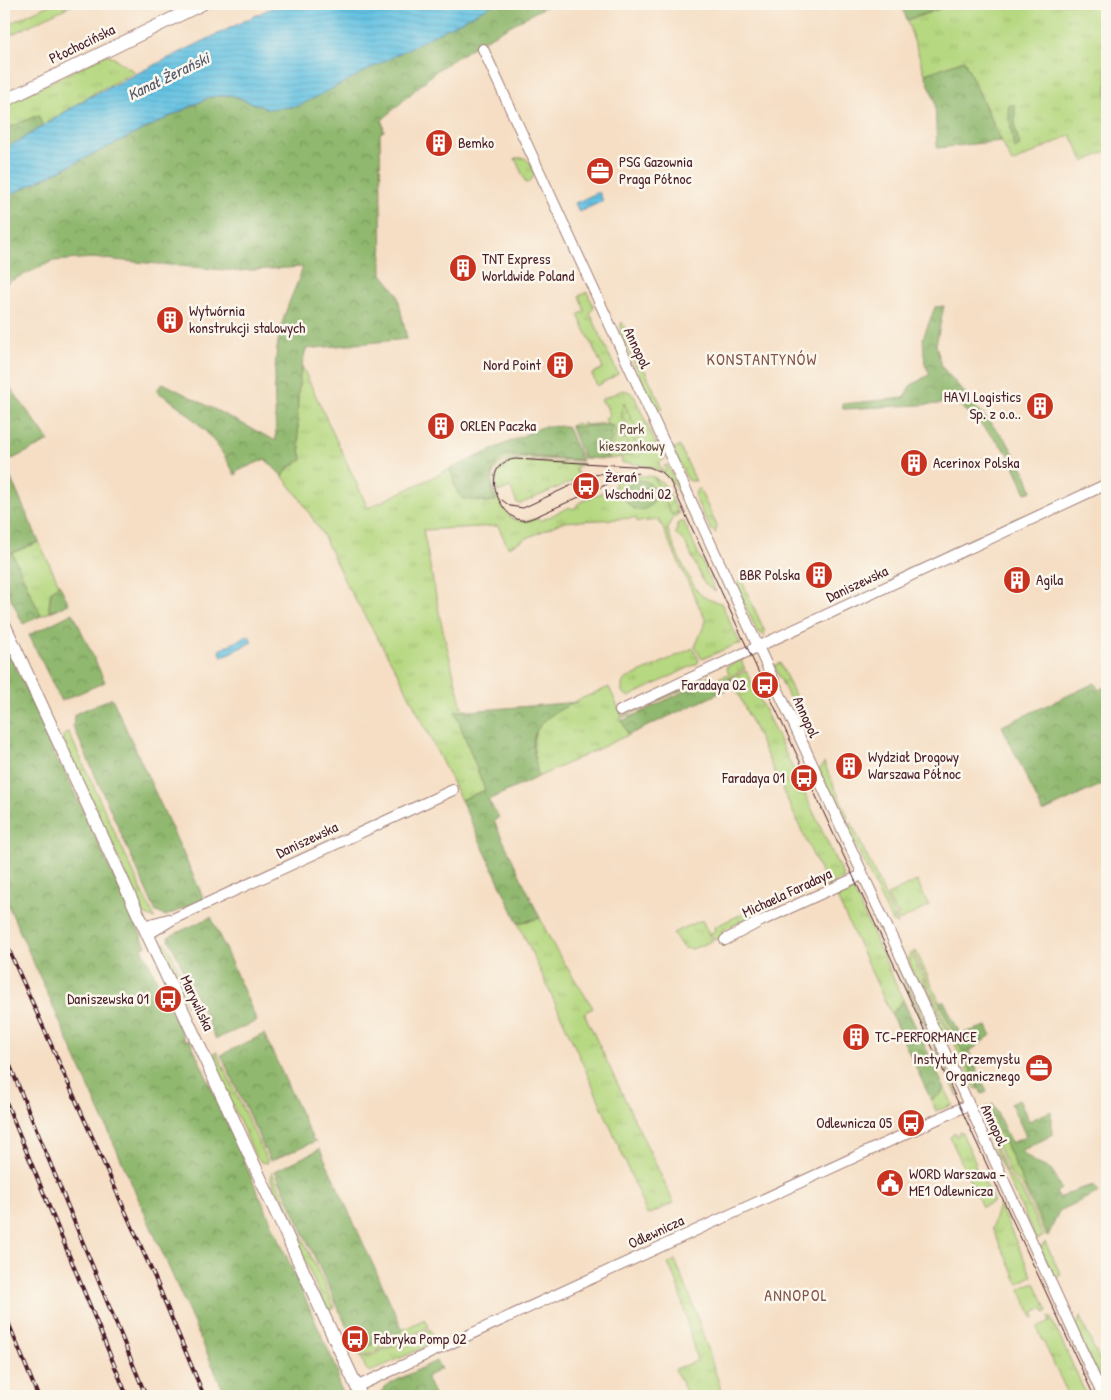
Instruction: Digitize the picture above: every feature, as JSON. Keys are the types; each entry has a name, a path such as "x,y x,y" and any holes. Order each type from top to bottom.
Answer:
{"main road":[{"name":"Płochocińska","path":"4,100 202,4"},
{"name":"Marywilska","path":"4,624 358,1391"}],"street":[{"name":"Annopol","path":"483,49 1103,1396"},
{"name":"Daniszewska","path":"620,711 1107,484"},
{"name":"Daniszewska","path":"145,930 153,922 175,918 453,790"},
{"name":"Michaela Faradaya","path":"724,940 761,920 862,874"},
{"name":"Odlewnicza","path":"358,1391 968,1105"}],"green space":[{"path":"51,4 74,4 4,38 4,26"},
{"path":"494,4 550,4 484,40 437,70 382,120 384,131 380,133 382,274 397,293 407,339 306,349 298,390 298,433 302,460 288,468 283,477 265,459 236,472 237,474 235,475 220,450 202,427 156,391 163,383 276,441 275,377 278,345 285,314 303,267 236,271 92,258 53,261 4,284 4,198 210,97 231,95 268,109"},
{"path":"914,4 940,4 940,9 907,20 902,8"},
{"path":"940,4 1107,4 1107,151 1084,162 1071,135 1012,163 964,61 925,74 907,20 940,9"},
{"path":"108,54 135,72 94,93 43,126 4,130 4,105"},
{"path":"964,60 1001,141 937,148 935,101 925,74"},
{"path":"1015,105 1015,128 1020,146 1014,149 1008,107"},
{"path":"38,115 44,128 4,149 4,130"},
{"path":"515,158 525,158 532,167 534,175 530,181 526,183"},
{"path":"587,292 594,307 590,313 618,374 597,386 592,374 603,368 578,315 585,311 579,296"},
{"path":"944,306 936,345 942,367 1006,440 1027,476 1032,491 1026,493 1009,454 957,403 843,409 842,404 904,398 910,386 930,374 925,365 923,338 935,307"},
{"path":"622,322 663,409 655,408 620,333"},
{"path":"301,364 368,508 450,469 458,494 486,502 496,500 490,487 493,468 498,461 511,455 582,461 515,458 501,463 494,472 493,485 495,492 505,511 518,521 538,518 540,521 570,507 572,509 578,506 577,504 616,486 615,482 620,480 639,476 654,477 672,515 678,512 679,514 669,524 668,529 672,542 687,572 699,593 712,601 721,603 741,645 737,644 702,659 695,647 706,621 659,520 637,522 636,518 562,522 508,547 498,526 423,530 441,622 462,708 469,711 455,711 485,790 461,800 399,675 346,584 323,535 299,497 283,477 288,468 302,460 298,412"},
{"path":"4,379 49,441 4,463"},
{"name":"Park kieszonkowy","path":"623,390 630,392 634,396 661,455 664,454 665,459 658,463 664,472 666,470 664,466 668,465 688,507 686,510 675,487 664,473 648,466 622,463 621,457 606,459 614,426 570,426 577,423 578,425 584,423 585,425 607,423 605,418 610,415 604,402 601,403 602,399"},
{"path":"624,403 646,452 640,453 621,413"},
{"path":"618,424 633,455 609,459"},
{"path":"608,425 614,427 606,459 583,458 571,427"},
{"path":"567,426 582,460 511,455 503,458 494,467 492,487 496,501 486,502 463,499 458,494 450,469 542,427"},
{"path":"679,446 696,481 687,479 673,449"},
{"path":"510,461 584,464 575,468 580,478 520,504 517,503 510,487 498,492 497,474 505,463"},
{"path":"4,463 39,542 12,553 41,616 23,624 4,584"},
{"path":"654,477 665,485 678,512 672,515"},
{"path":"640,480 651,484 655,495 651,506 640,510 629,506 625,495 629,484"},
{"path":"699,488 717,526 715,534 711,530 695,498 696,491"},
{"path":"1024,515 1024,518 898,577 892,576"},
{"path":"683,520 716,592 704,583 686,544 676,534 677,525"},
{"path":"39,542 59,584 51,591 50,612 41,616 12,553"},
{"path":"741,579 765,632 765,636 757,631 737,588 737,584"},
{"path":"59,584 69,604 50,612 51,591"},
{"path":"73,613 105,682 61,701 29,635"},
{"path":"4,642 48,736 46,737 59,765 62,766 146,946 142,948 185,1041 190,1040 338,1372 339,1385 347,1396 226,1396 4,896"},
{"path":"693,648 699,660 698,663 629,697 622,692 624,680"},
{"path":"741,660 745,669 717,683 699,682 621,718 628,735 538,777 534,738 538,728 545,720 566,706 609,687 622,716 710,675 712,680 729,674 726,667"},
{"path":"780,663 809,726 806,727 803,721 801,722 774,666"},
{"path":"746,671 843,876 843,879 832,884 817,886 813,884 824,879 731,678"},
{"path":"731,678 735,686 628,735 622,721 700,684 715,686"},
{"path":"1095,683 1098,690 1107,686 1107,706 1105,707 1107,711 1107,782 1043,812 1002,726"},
{"path":"112,698 204,899 166,916 156,912 73,726 75,714"},
{"path":"578,702 555,712 537,730 533,746 538,777 488,800 499,817 494,821 540,918 518,923 461,800 485,790 455,711"},
{"path":"67,732 155,919 144,914 62,737"},
{"path":"824,763 848,817 841,819 819,770"},
{"path":"851,822 898,924 892,922 857,848 844,826"},
{"path":"917,881 929,906 899,921 896,915 899,914 898,912 895,913 887,895"},
{"path":"860,887 865,891 957,1091 958,1097"},
{"path":"853,890 903,1000 891,1014 837,898"},
{"path":"780,896 783,902 721,931 723,936 714,940 710,933 715,931 714,927"},
{"path":"211,917 257,1021 216,1039 168,937"},
{"path":"540,918 554,947 593,1008 584,1013 674,1203 647,1215 601,1105 518,923"},
{"path":"702,920 712,941 692,949 683,948 673,933"},
{"path":"166,943 190,994 187,1006 159,946"},
{"path":"916,951 979,1088 977,1089 913,952"},
{"path":"911,953 951,1039 945,1043 908,958"},
{"path":"903,1000 944,1087 941,1094 931,1100 891,1014"},
{"path":"944,1001 960,1034 987,1026 991,1035 969,1052 987,1092 982,1094 940,1003"},
{"path":"264,1034 313,1140 316,1141 270,1161 221,1055"},
{"path":"216,1051 268,1163 261,1162 256,1157 212,1061"},
{"path":"944,1087 953,1105 936,1111 931,1100 941,1094"},
{"path":"1019,1100 1029,1121 1051,1111 1052,1135 1021,1151 1034,1162 1052,1170 1061,1189 1056,1192 1059,1198 1076,1190 1094,1185 1099,1192 1059,1211 1048,1236 988,1107 993,1104 1011,1143 1026,1136 1011,1104"},
{"path":"986,1107 988,1107 1048,1236 1045,1236 1023,1187 1010,1173 984,1115"},
{"path":"981,1122 985,1123 1007,1173 1021,1189 1043,1237 1036,1239"},
{"path":"961,1131 976,1163 974,1164 977,1171 979,1170 994,1202 982,1207 950,1137 955,1133 956,1136 959,1135 958,1132"},
{"path":"320,1149 403,1330 358,1351 275,1171"},
{"path":"272,1172 335,1308 329,1311 318,1291 272,1182"},
{"path":"999,1205 1032,1276 1018,1283 992,1228"},
{"path":"1045,1242 1061,1275 1054,1278 1040,1247"},
{"path":"675,1260 692,1301 723,1396 688,1396 675,1369 697,1361 677,1282 668,1264"},
{"path":"1035,1283 1048,1311 1045,1313 1043,1308 1033,1312 1035,1317 1033,1318 1020,1289"},
{"path":"1050,1316 1087,1396 1069,1396 1037,1328 1050,1322 1048,1317"},
{"path":"1080,1317 1107,1377 1107,1396 1076,1329"},
{"path":"425,1319 429,1327 368,1355 358,1351"},
{"path":"430,1329 433,1343 370,1372 366,1369 360,1355 368,1357"},
{"path":"436,1361 441,1369 426,1377 435,1396 379,1396 385,1386"}],"water":[{"name":"Kanał Żerański","path":"279,4 494,4 299,106 268,109 231,95 210,97 4,198 4,148 19,141 89,97"},
{"path":"599,192 603,201 579,212 575,203"},
{"path":"249,635 252,642 222,657 219,650"}],"tram line":[{"path":"638,473 623,477 535,517 524,520 512,516 505,509 495,489 497,470 504,463 515,459 649,467 661,472 670,481 1094,1396"},
{"path":"502,500 510,506 523,508 591,476 604,473 627,473"}],"railway":[{"path":"4,939 155,1278 204,1396"},
{"path":"4,1051 146,1396"},
{"path":"4,1097 127,1396"},
{"path":"4,1312 38,1396"}],"place":[{"name":"Bemko","path":"439,143"},
{"name":"PSG Gazownia Praga Północ","path":"600,171"},
{"name":"TNT Express Worldwide Poland","path":"463,268"},
{"name":"Wytwórnia konstrukcji stalowych","path":"170,320"},
{"name":"Nord Point","path":"560,365"},
{"name":"HAVI Logistics Sp. z o.o..","path":"1040,406"},
{"name":"ORLEN Paczka","path":"441,426"},
{"name":"Acerinox Polska","path":"914,463"},
{"name":"Żerań Wschodni 02","path":"586,486"},
{"name":"BBR Polska","path":"819,575"},
{"name":"Agila","path":"1017,580"},
{"name":"Faradaya 02","path":"765,685"},
{"name":"Wydział Drogowy Warszawa Północ","path":"849,766"},
{"name":"Faradaya 01","path":"804,778"},
{"name":"Daniszewska 01","path":"168,999"},
{"name":"TC-PERFORMANCE","path":"856,1037"},
{"name":"Instytut Przemysłu Organicznego","path":"1039,1068"},
{"name":"Odlewnicza 05","path":"911,1123"},
{"name":"WORD Warszawa - ME1 Odlewnicza","path":"890,1183"},
{"name":"Fabryka Pomp 02","path":"355,1339"}],"district":[{"name":"KONSTANTYNÓW","path":"762,359"},
{"name":"ANNOPOL","path":"796,1295"}]}
